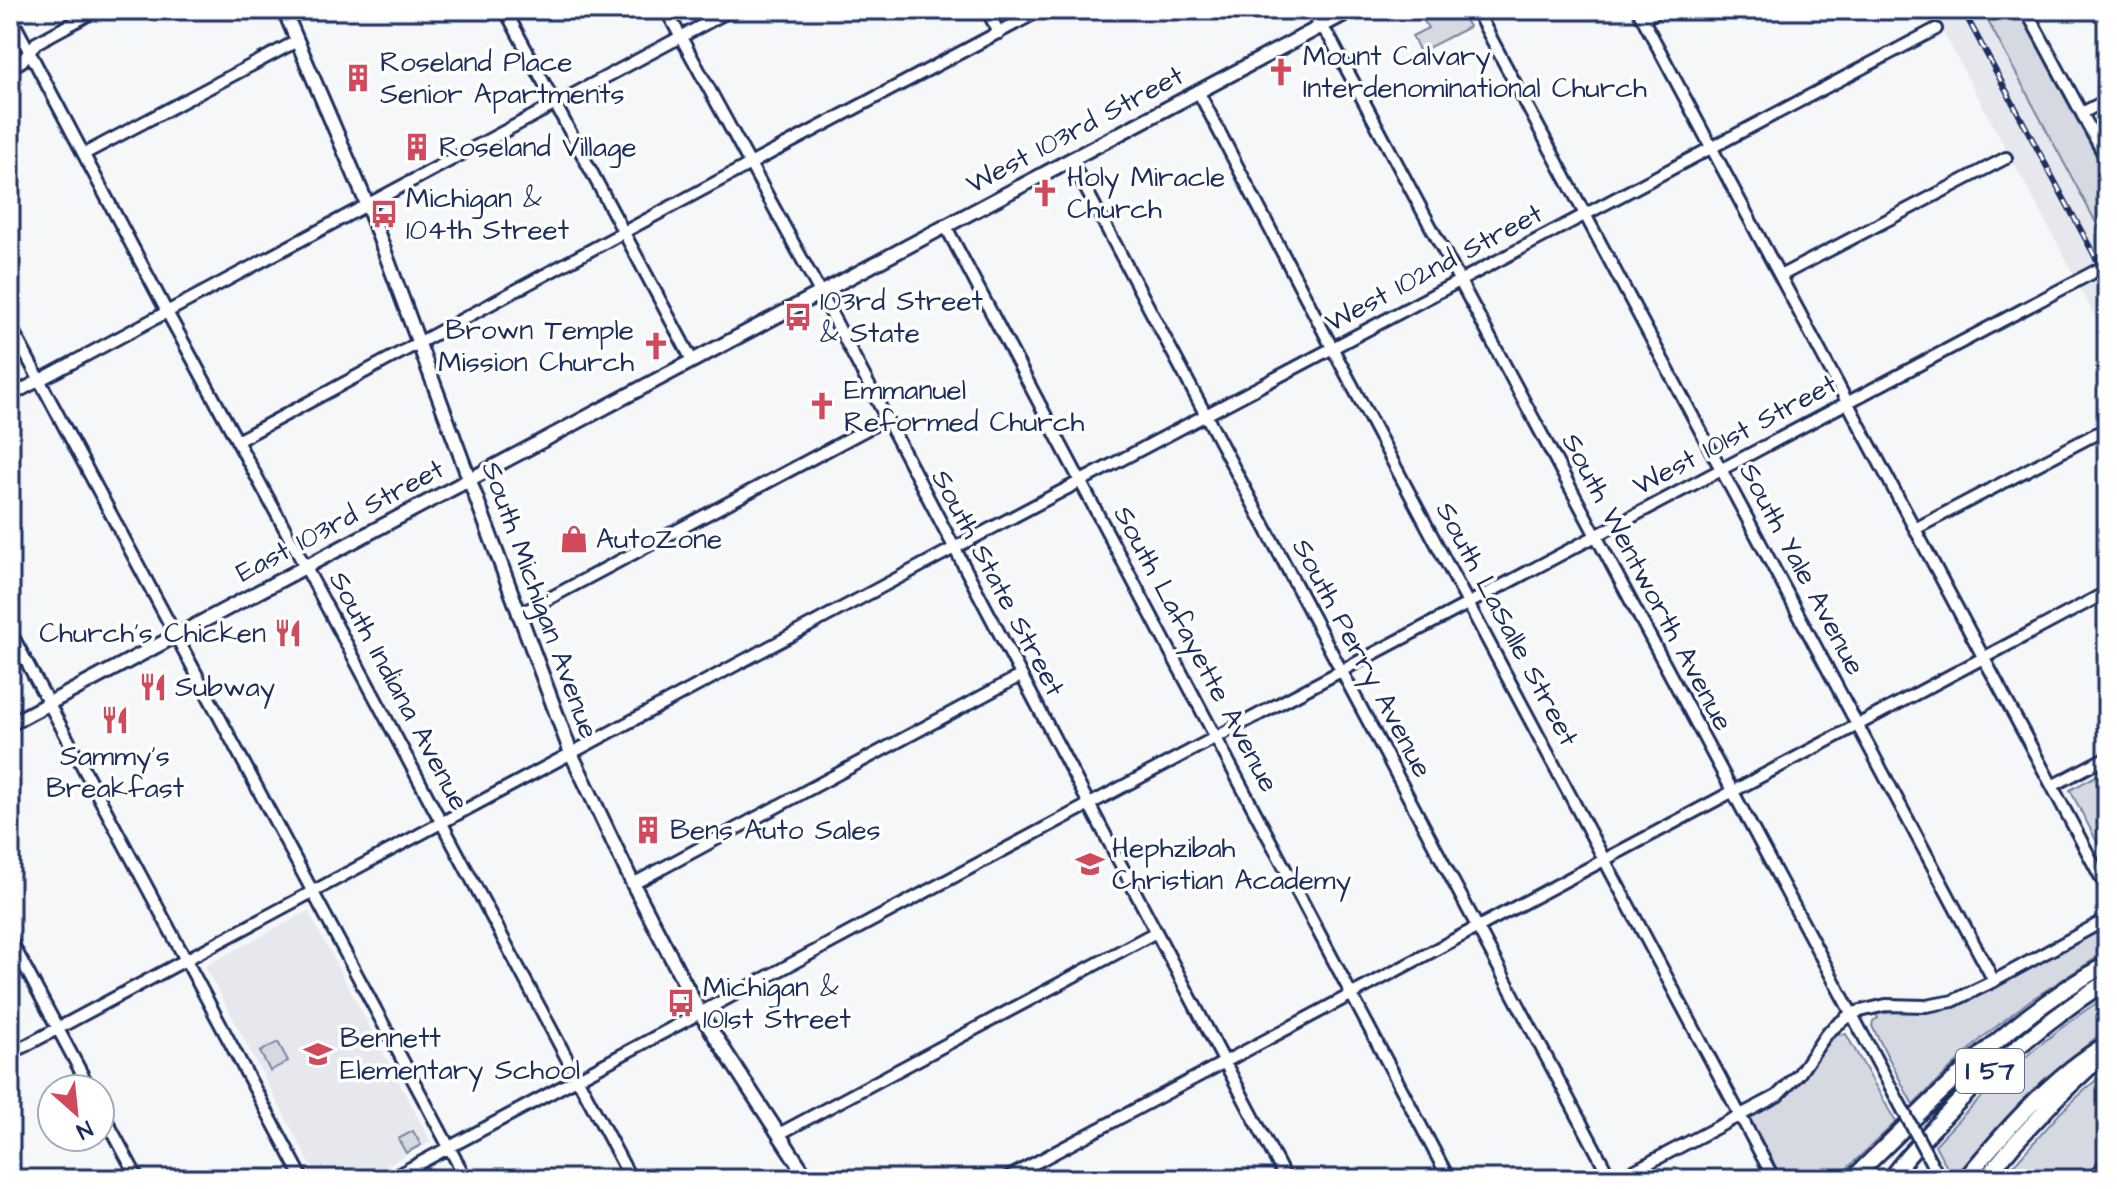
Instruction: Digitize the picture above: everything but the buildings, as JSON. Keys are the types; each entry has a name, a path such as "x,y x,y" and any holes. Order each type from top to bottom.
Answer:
{"highway":[{"path":"1852,1179 1998,1039 2047,1002 2107,964"},
{"name":"I 57","path":"1890,1179 1959,1099 2065,1008 2107,981"},
{"path":"1965,1179 2024,1112 2087,1055 2107,1044"},
{"name":"I 57","path":"1985,1179 2056,1099 2107,1051"}],"main road":[{"name":"South Michigan Avenue","path":"284,10 367,204 571,753 633,884 700,1013 808,1179"},
{"name":"West 103rd Street","path":"820,292 1352,10"},
{"name":"East 103rd Street","path":"10,724 820,292"}],"street":[{"path":"10,68 22,61 36,43 97,10"},
{"path":"505,10 692,360"},
{"name":"South State Street","path":"666,10 820,292 1286,1179"},
{"path":"10,396 731,10"},
{"path":"987,10 999,33"},
{"path":"237,441 1041,10"},
{"name":"South Wentworth Avenue","path":"1309,10 1334,46 1940,1179"},
{"name":"South Yale Avenue","path":"1476,10 1994,981"},
{"path":"1660,10 1640,15 2107,889"},
{"path":"2026,10 2107,160"},
{"name":"South Indiana Avenue","path":"10,15 631,1179"},
{"name":"West 102nd Street","path":"10,1054 954,548 1936,29"},
{"path":"84,154 297,41"},
{"name":"South LaSalle Street","path":"1198,91 1774,1179"},
{"path":"2082,113 2107,100"},
{"path":"1780,276 2006,158"},
{"name":"South Perry Avenue","path":"1070,159 1611,1179"},
{"name":"South Lafayette Avenue","path":"945,225 1449,1179"},
{"name":"West 101st Street","path":"390,1179 2107,265"},
{"path":"10,325 466,1179"},
{"path":"518,615 886,419"},
{"path":"1915,529 2107,428"},
{"path":"1005,1179 2107,592"},
{"path":"10,631 303,1179"},
{"path":"633,884 1020,676"},
{"path":"2052,786 2107,757"},
{"path":"1618,1179 1777,1096 1799,1074 1827,1033 1852,1013 1886,1005 1926,1006 1953,1001 2107,919"},
{"path":"779,1134 1156,932"},
{"path":"10,939 81,1073"},
{"path":"116,1138 138,1179"},
{"path":"2096,1177 2107,1162"}],"shaded area":[{"path":"1418,10 1460,10 1469,27 1420,52 1412,36 1428,28"},
{"path":"1931,10 1982,10 2107,243 2107,259 2075,276"},
{"path":"1982,10 2018,10 2107,176 2107,243"},
{"path":"2107,274 2107,339 2080,289"},
{"path":"2107,770 2107,861 2070,790"},
{"name":"Bennett Elementary School","path":"308,911 431,1142 361,1179 318,1179 205,966"},
{"path":"2107,927 2107,951 2029,1001 1983,1037 1913,1105 1872,1026 1878,1018 1876,1014 1939,1010 1960,1005"},
{"path":"2107,996 2107,1028 2031,1093 1953,1179 1935,1145 2016,1064"},
{"path":"1838,1033 1846,1034 1896,1122 1836,1179 1778,1179 1779,1173 1751,1117 1794,1088"},
{"path":"278,1042 288,1061 270,1071 260,1052"},
{"path":"2107,1070 2107,1150 2084,1179 2001,1179 2061,1112"},
{"path":"413,1131 421,1145 406,1153 398,1139"}],"railway":[{"path":"1963,10 2107,279"}],"place":[{"name":"Mount Calvary Interdenominational Church","path":"1281,72"},
{"name":"Roseland Place Senior Apartments","path":"358,78"},
{"name":"Roseland Village","path":"417,147"},
{"name":"Holy Miracle Church","path":"1045,193"},
{"name":"Michigan & 104th Street","path":"384,214"},
{"name":"103rd Street & State","path":"798,317"},
{"name":"Brown Temple Mission Church","path":"656,346"},
{"name":"Emmanuel Reformed Church","path":"822,406"},
{"name":"AutoZone","path":"574,539"},
{"name":"Church's Chicken","path":"288,633"},
{"name":"Subway","path":"153,687"},
{"name":"Sammy's Breakfast","path":"115,720"},
{"name":"Bens Auto Sales","path":"648,830"},
{"name":"Hephzibah Christian Academy","path":"1090,864"},
{"name":"Michigan & 101st Street","path":"681,1003"},
{"name":"Bennett Elementary School","path":"318,1054"}]}
